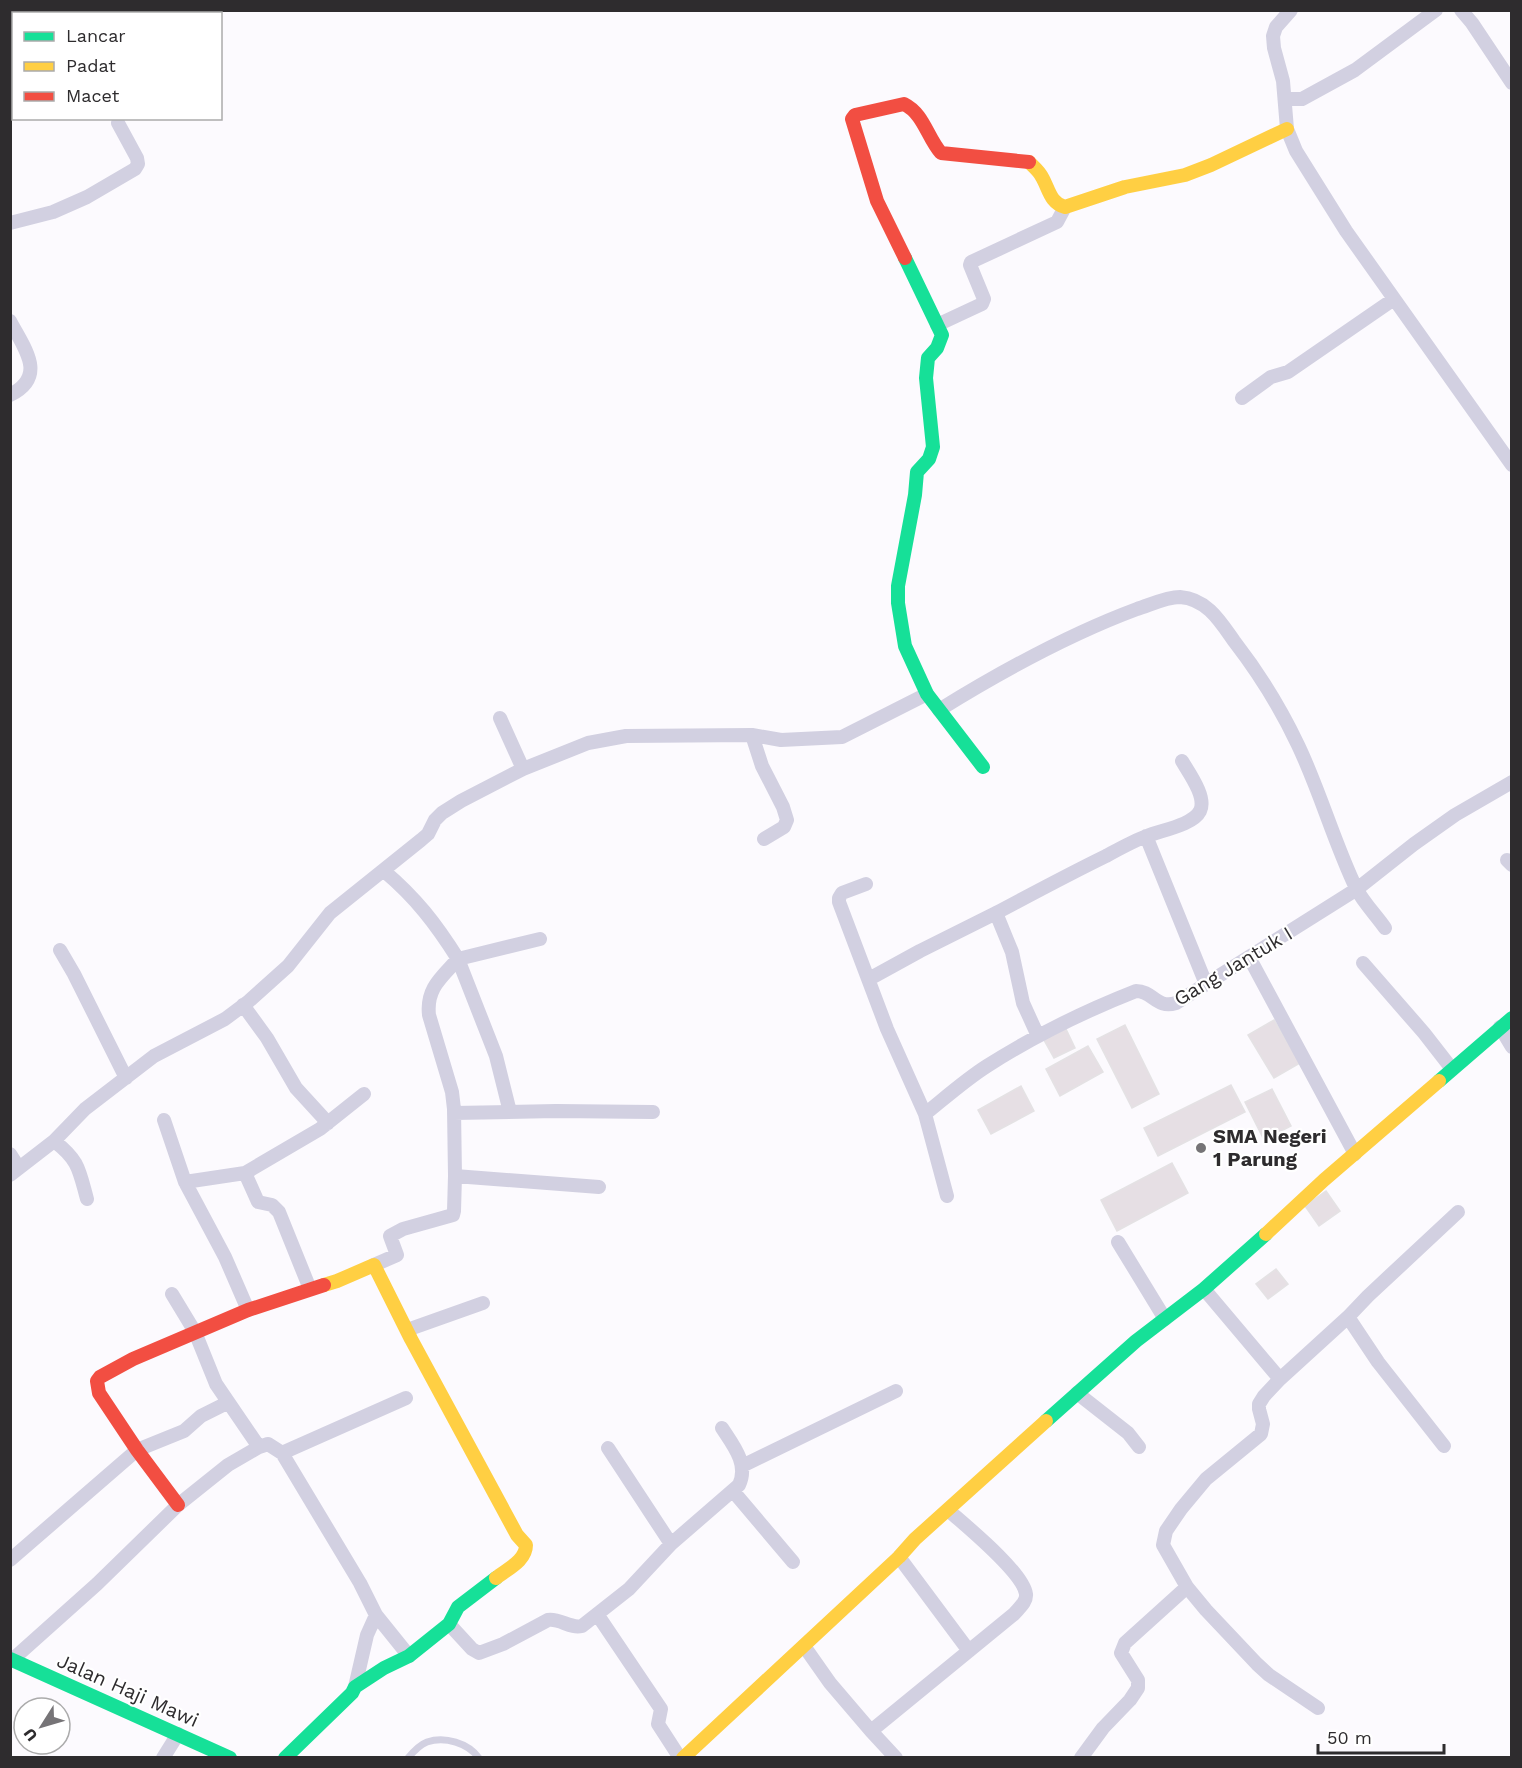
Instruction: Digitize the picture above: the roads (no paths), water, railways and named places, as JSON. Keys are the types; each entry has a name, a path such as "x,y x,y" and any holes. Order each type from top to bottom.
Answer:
{"street":[{"path":"1291,10 1276,27 1273,36 1286,99 1287,129 1296,151 1318,189 1512,465"},
{"path":"1411,10 1420,22"},
{"path":"1286,99 1302,99 1355,70 1436,10"},
{"path":"1461,10 1512,83"},
{"path":"983,767 927,694 905,646 898,603 898,586 915,495 917,472 929,459 933,447 926,378 928,358 937,348 942,335 878,201 852,119 855,115 904,104 912,106 919,113 928,134 941,153 1029,162 1041,176 1053,201 1065,207 1125,187 1185,175 1287,129"},
{"path":"10,223 62,208 87,197 135,169 138,164 136,158 118,123"},
{"path":"937,325 982,304 984,299 970,265 971,262 1056,222 1065,207"},
{"path":"1242,398 1271,377 1288,372 1394,299"},
{"path":"10,321 29,358 32,369 26,385 10,395"},
{"path":"939,710 988,680 1098,624 1161,600 1178,597 1192,599 1203,604 1213,613 1261,679 1298,744 1357,889 1385,928"},
{"path":"10,1154 15,1172 54,1141 85,1109 154,1056 225,1018 243,1005 288,966 330,914 428,834 435,820 442,813 523,769 588,744 626,736 752,735 781,740 842,736 927,694"},
{"path":"500,718 523,769"},
{"path":"752,735 762,766 783,807 787,820 784,827 764,839"},
{"path":"869,979 1077,870 1146,836 1189,821 1202,807 1200,795 1182,761"},
{"name":"Gang Jantuk I","path":"925,1114 986,1066 1038,1036 1096,1007 1136,991 1143,991 1168,1006 1176,1003 1301,926 1357,889 1455,815 1512,782"},
{"path":"1146,836 1206,984"},
{"path":"384,871 405,889 438,927 458,959 496,1056 510,1112"},
{"path":"866,884 842,893 839,898 887,1029 925,1114 947,1196"},
{"path":"996,913 1012,952 1023,1003 1038,1036"},
{"path":"178,1505 137,1450 99,1393 97,1381 100,1377 133,1359 195,1332 248,1310 337,1281 397,1255 390,1236 403,1229 453,1215 455,1176 452,1092 429,1015 430,992 458,959 540,939"},
{"path":"60,950 126,1078"},
{"path":"1249,957 1354,1154"},
{"path":"1363,963 1452,1069"},
{"path":"243,1005 267,1038 296,1088 328,1123"},
{"path":"597,1614 661,1709 658,1724 681,1758 1077,1393 1165,1318 1204,1289 1354,1154 1512,1018"},
{"path":"1500,1027 1512,1047"},
{"path":"185,1182 245,1173 328,1123 364,1094"},
{"path":"454,1113 653,1112"},
{"path":"164,1120 185,1182 225,1257 248,1310"},
{"path":"54,1141 69,1152 76,1161 87,1199"},
{"path":"245,1173 258,1202 274,1205 279,1212 310,1289"},
{"path":"455,1176 599,1187"},
{"path":"1318,1708 1269,1675 1206,1610 1187,1587 1164,1549 1163,1541 1166,1531 1181,1509 1206,1479 1261,1434 1263,1424 1259,1414 1259,1404 1264,1396 1458,1212"},
{"path":"1118,1242 1165,1318"},
{"path":"355,1687 384,1668 409,1656 449,1624 458,1607 522,1558 526,1551 526,1545 518,1535 374,1265"},
{"path":"1204,1289 1280,1379"},
{"path":"172,1294 195,1332 216,1384 259,1447"},
{"path":"407,1330 483,1303"},
{"path":"1347,1317 1378,1362 1444,1446"},
{"path":"742,1466 896,1391"},
{"path":"1077,1393 1128,1433 1139,1447"},
{"path":"282,1453 406,1398"},
{"path":"10,1560 137,1450 184,1431 201,1416 227,1403"},
{"path":"449,1624 472,1649 479,1653 503,1644 548,1620 553,1619 578,1627 597,1614 628,1589 671,1544 739,1485 742,1478 742,1466 738,1454 722,1428"},
{"path":"11,1659 97,1584 178,1505 228,1465 268,1444 282,1453 360,1583 376,1615 409,1656"},
{"path":"608,1448 671,1544"},
{"path":"733,1491 794,1562"},
{"path":"871,1731 1014,1614 1024,1603 1026,1597 1024,1588 993,1550 948,1510"},
{"path":"899,1557 969,1651"},
{"path":"1081,1758 1103,1728 1138,1689 1138,1680 1121,1653 1125,1643 1187,1587"},
{"path":"285,1758 352,1693 367,1635 376,1615"},
{"path":"804,1646 830,1683 896,1758"},
{"name":"Jalan Haji Mawi","path":"11,1659 230,1758"},
{"path":"163,1758 178,1734"}],"lane":[{"path":"408,1758 425,1743 437,1740 456,1742 473,1750 479,1758"}],"place":[{"name":"SMA Negeri 1 Parung","path":"1201,1148"}]}
